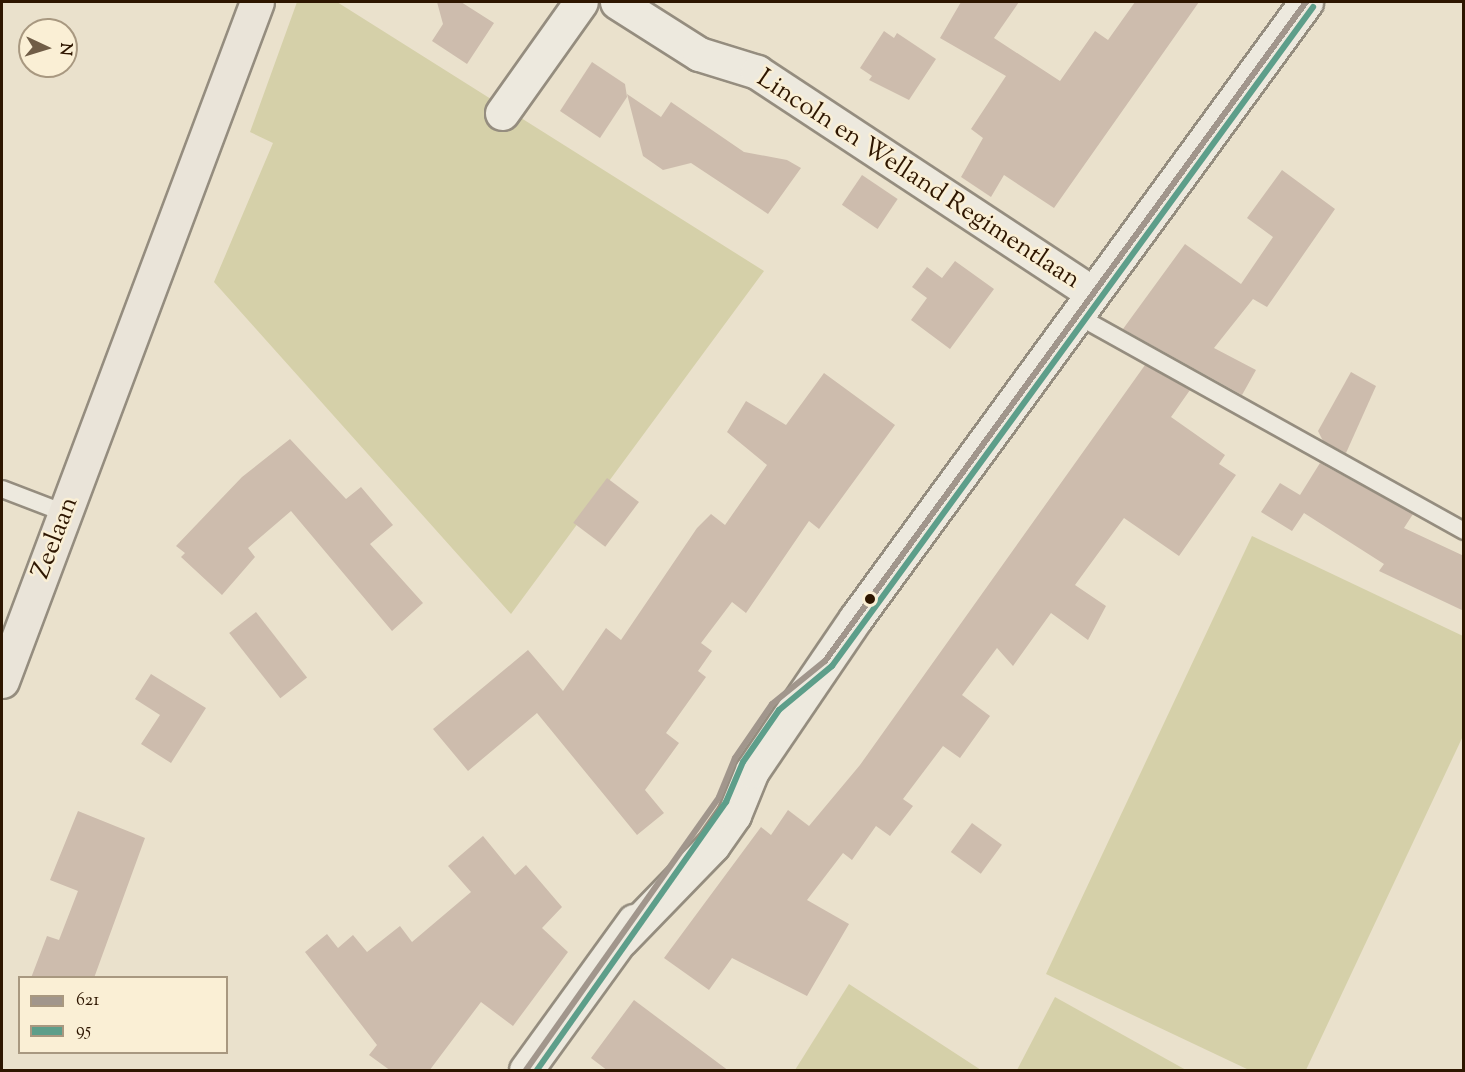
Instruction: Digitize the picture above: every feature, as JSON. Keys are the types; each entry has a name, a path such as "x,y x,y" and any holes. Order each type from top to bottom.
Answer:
{"main road":[{"name":"Zeelaan","path":"2,681 257,2"},
{"path":"502,113 581,2"},
{"name":"Lincoln en Welland Regimentlaan","path":"617,2 699,54 757,72 1084,304"},
{"path":"526,1071 621,940 713,845 734,815 752,771 811,691 825,661 1306,2"}],"lane":[{"path":"1084,304 1464,531"},
{"path":"2,489 65,513"}],"shaded area":[{"path":"297,2 337,2 764,271 511,614 214,282 273,143 250,132"},
{"path":"1252,536 1463,636 1463,736 1306,1070 1249,1070 1046,974"},
{"path":"849,984 981,1070 795,1070"},
{"path":"1055,997 1186,1070 1017,1070"}],"building":[{"path":"437,2 461,2 494,23 467,64 432,41 443,24"},
{"path":"961,2 1019,2 994,38 1060,81 1095,31 1108,40 1135,2 1199,2 1054,208 1004,175 991,197 961,177 983,138 971,129 1006,76 940,38"},
{"path":"884,31 894,38 897,33 936,59 909,100 869,80 872,76 860,68"},
{"path":"592,62 625,84 627,97 600,138 560,111"},
{"path":"627,94 661,117 671,102 744,152 787,160 801,168 768,214 691,163 663,170 643,156"},
{"path":"1282,170 1335,209 1267,307 1253,299 1214,348 1256,370 1242,395 1123,329 1185,244 1241,284 1273,237 1247,218"},
{"path":"862,175 898,199 878,229 842,205"},
{"path":"955,261 994,289 950,349 911,320 927,298 912,287 927,267 942,278"},
{"path":"1145,365 1190,390 1171,417 1225,455 1219,464 1236,475 1179,556 1124,518 1075,585 1106,606 1088,640 1051,613 1013,666 997,648 962,695 990,716 960,758 943,746 903,799 913,806 890,836 876,826 852,860 843,853 807,900 849,924 807,996 732,958 709,990 664,958 761,827 771,835 788,810 809,826 860,765"},
{"path":"1351,372 1376,386 1346,453 1323,441 1318,431"},
{"path":"824,373 895,425 819,529 809,521 746,613 732,602 701,643 712,651 698,671 706,677 666,733 679,743 645,790 664,813 637,835 537,713 468,771 433,729 528,650 563,691 606,628 621,640 697,528 711,514 725,525 767,465 727,432 746,401 786,425"},
{"path":"290,439 346,499 361,487 393,525 370,544 423,603 392,631 291,511 248,548 255,557 222,595 181,557 185,553 176,546 242,477"},
{"path":"1320,463 1413,514 1404,528 1464,556 1464,611 1379,571 1384,564 1304,513 1292,531 1261,512 1280,483 1300,495"},
{"path":"607,478 639,502 605,547 573,523"},
{"path":"256,612 307,677 280,698 229,633"},
{"path":"151,674 206,708 171,763 141,744 160,715 135,699"},
{"path":"78,811 145,838 95,976 32,976 47,936 59,940 78,891 50,880"},
{"path":"972,823 1002,845 981,874 951,852"},
{"path":"483,836 515,875 526,865 562,907 542,928 568,952 513,1026 481,1002 429,1071 391,1071 369,1055 377,1045 305,952 327,934 338,948 353,935 367,952 400,926 412,942 471,892 448,866"},
{"path":"634,1000 729,1071 608,1071 591,1058"}],"transit line":[{"name":"621","path":"526,1070 719,797 735,758 772,704 825,661 1306,2"},
{"name":"95","path":"537,1070 726,802 743,762 779,710 832,666 1313,7"}]}
